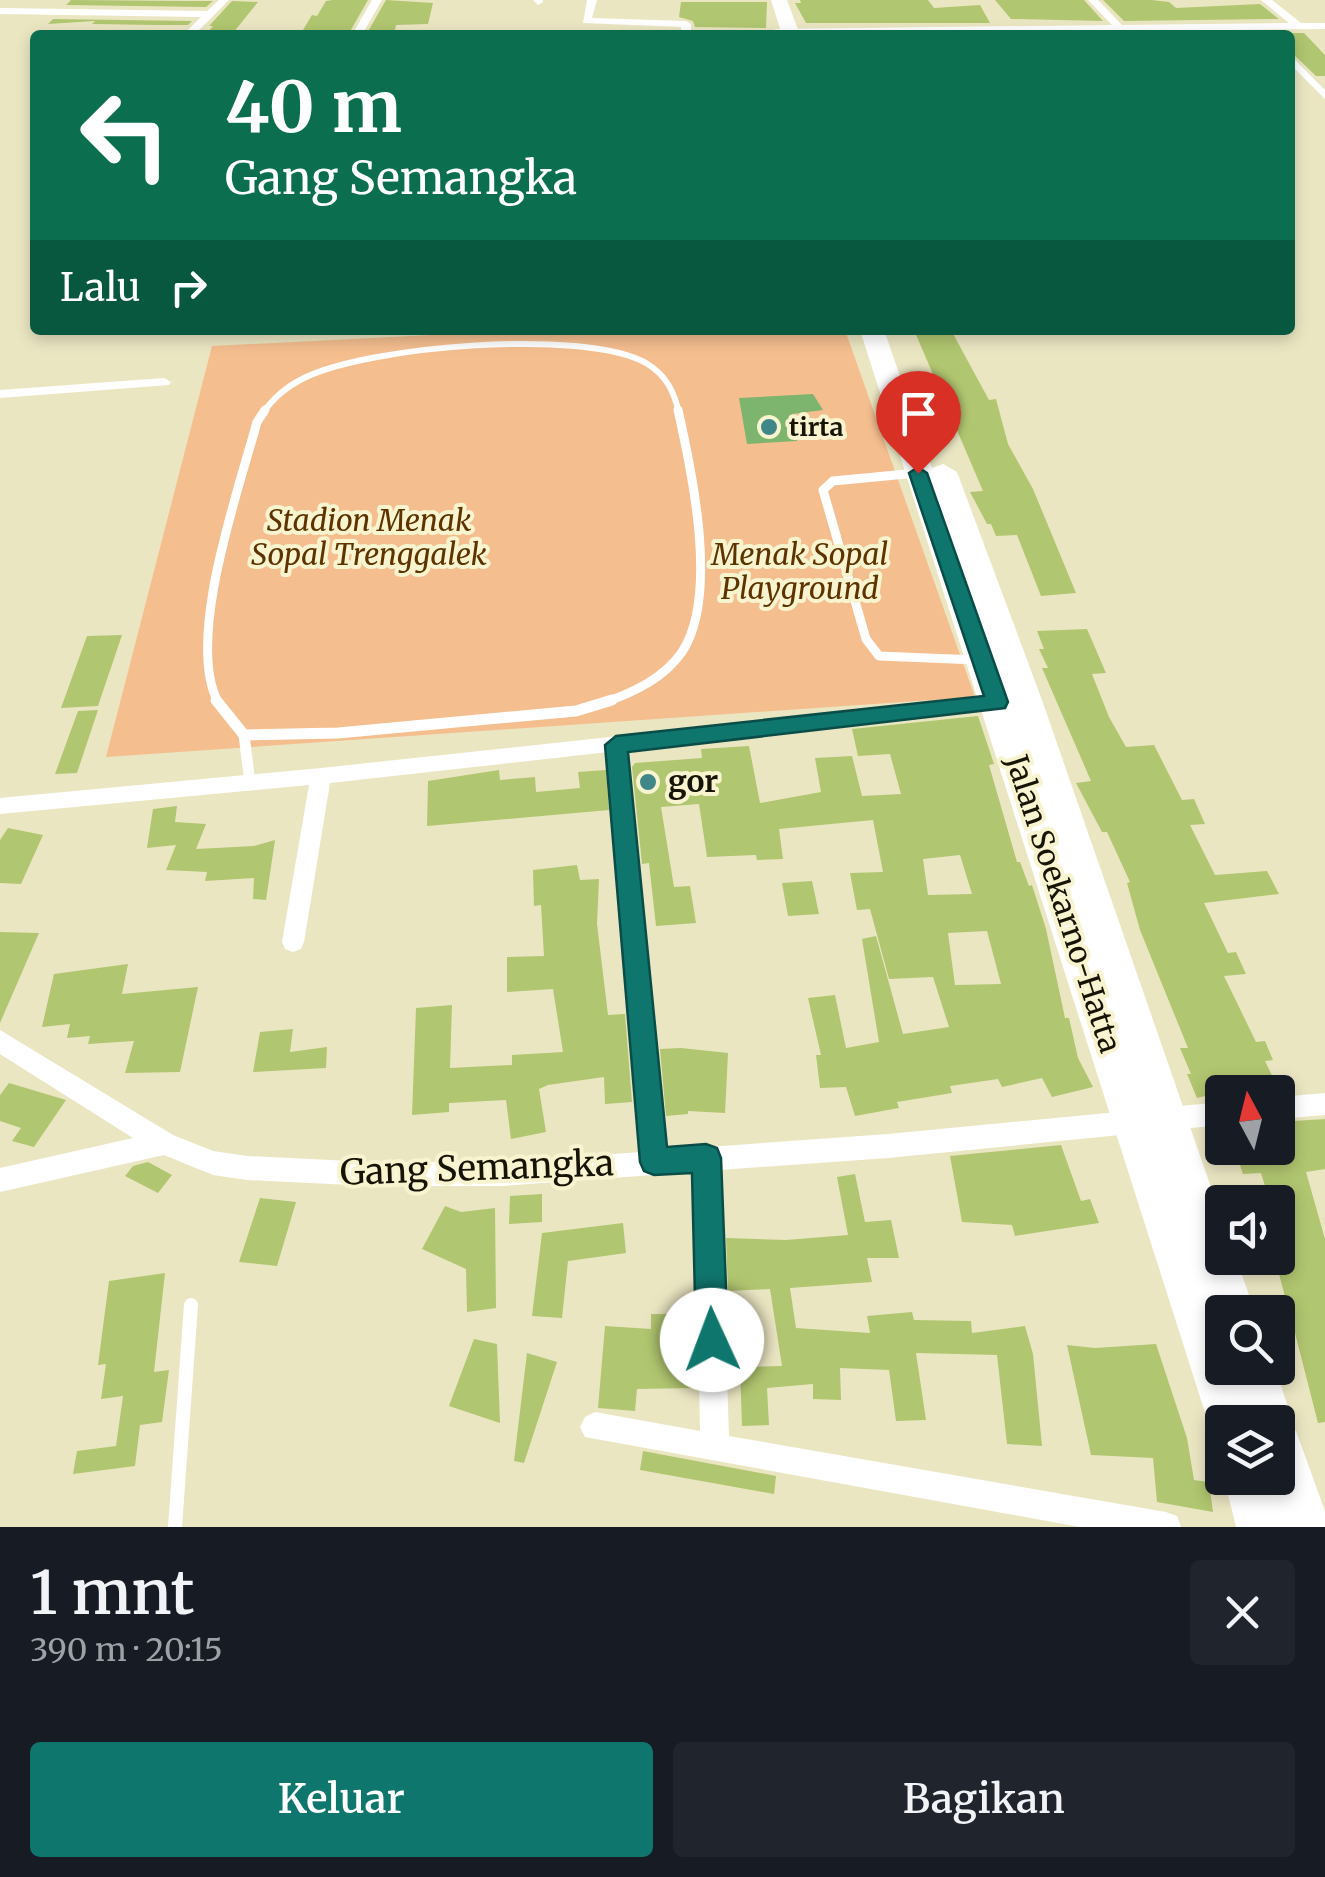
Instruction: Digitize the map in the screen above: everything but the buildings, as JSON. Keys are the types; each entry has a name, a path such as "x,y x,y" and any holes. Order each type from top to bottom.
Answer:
{"highway":[{"path":"766,0 781,30"},
{"path":"779,0 783,30"},
{"name":"Jalan Soekarno-Hatta","path":"874,335 930,472 1011,701 1149,1120 1228,1405"},
{"name":"Jalan Soekarno-Hatta","path":"892,335 930,472"},
{"name":"Jalan Soekarno-Hatta","path":"1149,1120 1224,1295"},
{"path":"1255,1495 1263,1527"},
{"path":"1293,1495 1304,1527"}],"street":[{"path":"193,30 224,0"},
{"path":"360,30 378,0"},
{"path":"592,0 586,20 681,24 687,26 687,30"},
{"path":"1093,0 1118,26"},
{"path":"1266,0 1298,26"},
{"path":"0,12 208,14"},
{"path":"1262,25 1266,30"},
{"path":"1102,30 1118,26 1170,30 1325,26"},
{"path":"1295,63 1325,96"},
{"path":"0,394 164,382"},
{"path":"0,806 321,776 1011,701"},
{"path":"616,745 654,1162"},
{"path":"294,942 321,776"},
{"name":"Gang Semangka","path":"0,1041 164,1143 213,1163 371,1174 502,1174 888,1146 1205,1115"},
{"path":"1295,1107 1325,1104"},
{"path":"0,1180 164,1143"},
{"path":"706,1158 715,1448"},
{"path":"595,1427 1166,1527"}],"lane":[{"path":"244,735 322,734 576,711 614,701 674,662 690,634 700,573 679,406 671,384 648,366 606,349 472,349 389,355 343,364 306,376 272,399 257,422 211,610 208,648 212,691 244,735 250,783"},
{"path":"930,472 833,481 823,490 866,639 879,656 997,660"},
{"path":"175,1527 190,1305"}],"green space":[{"name":"Stadion Menak Sopal Trenggalek","path":"432,335 847,335 975,697 106,757 212,346"}],"shaded area":[{"name":"tirta","path":"813,394 823,410 792,414 797,441 747,444 739,398"}],"place":[{"name":"tirta","path":"769,427"},
{"name":"gor","path":"648,782"}],"route":[{"path":"712,1340 706,1158 654,1162 616,745 998,702 918,473"}],"park label":[{"name":"Menak Sopal Playground","path":"800,572"}]}
